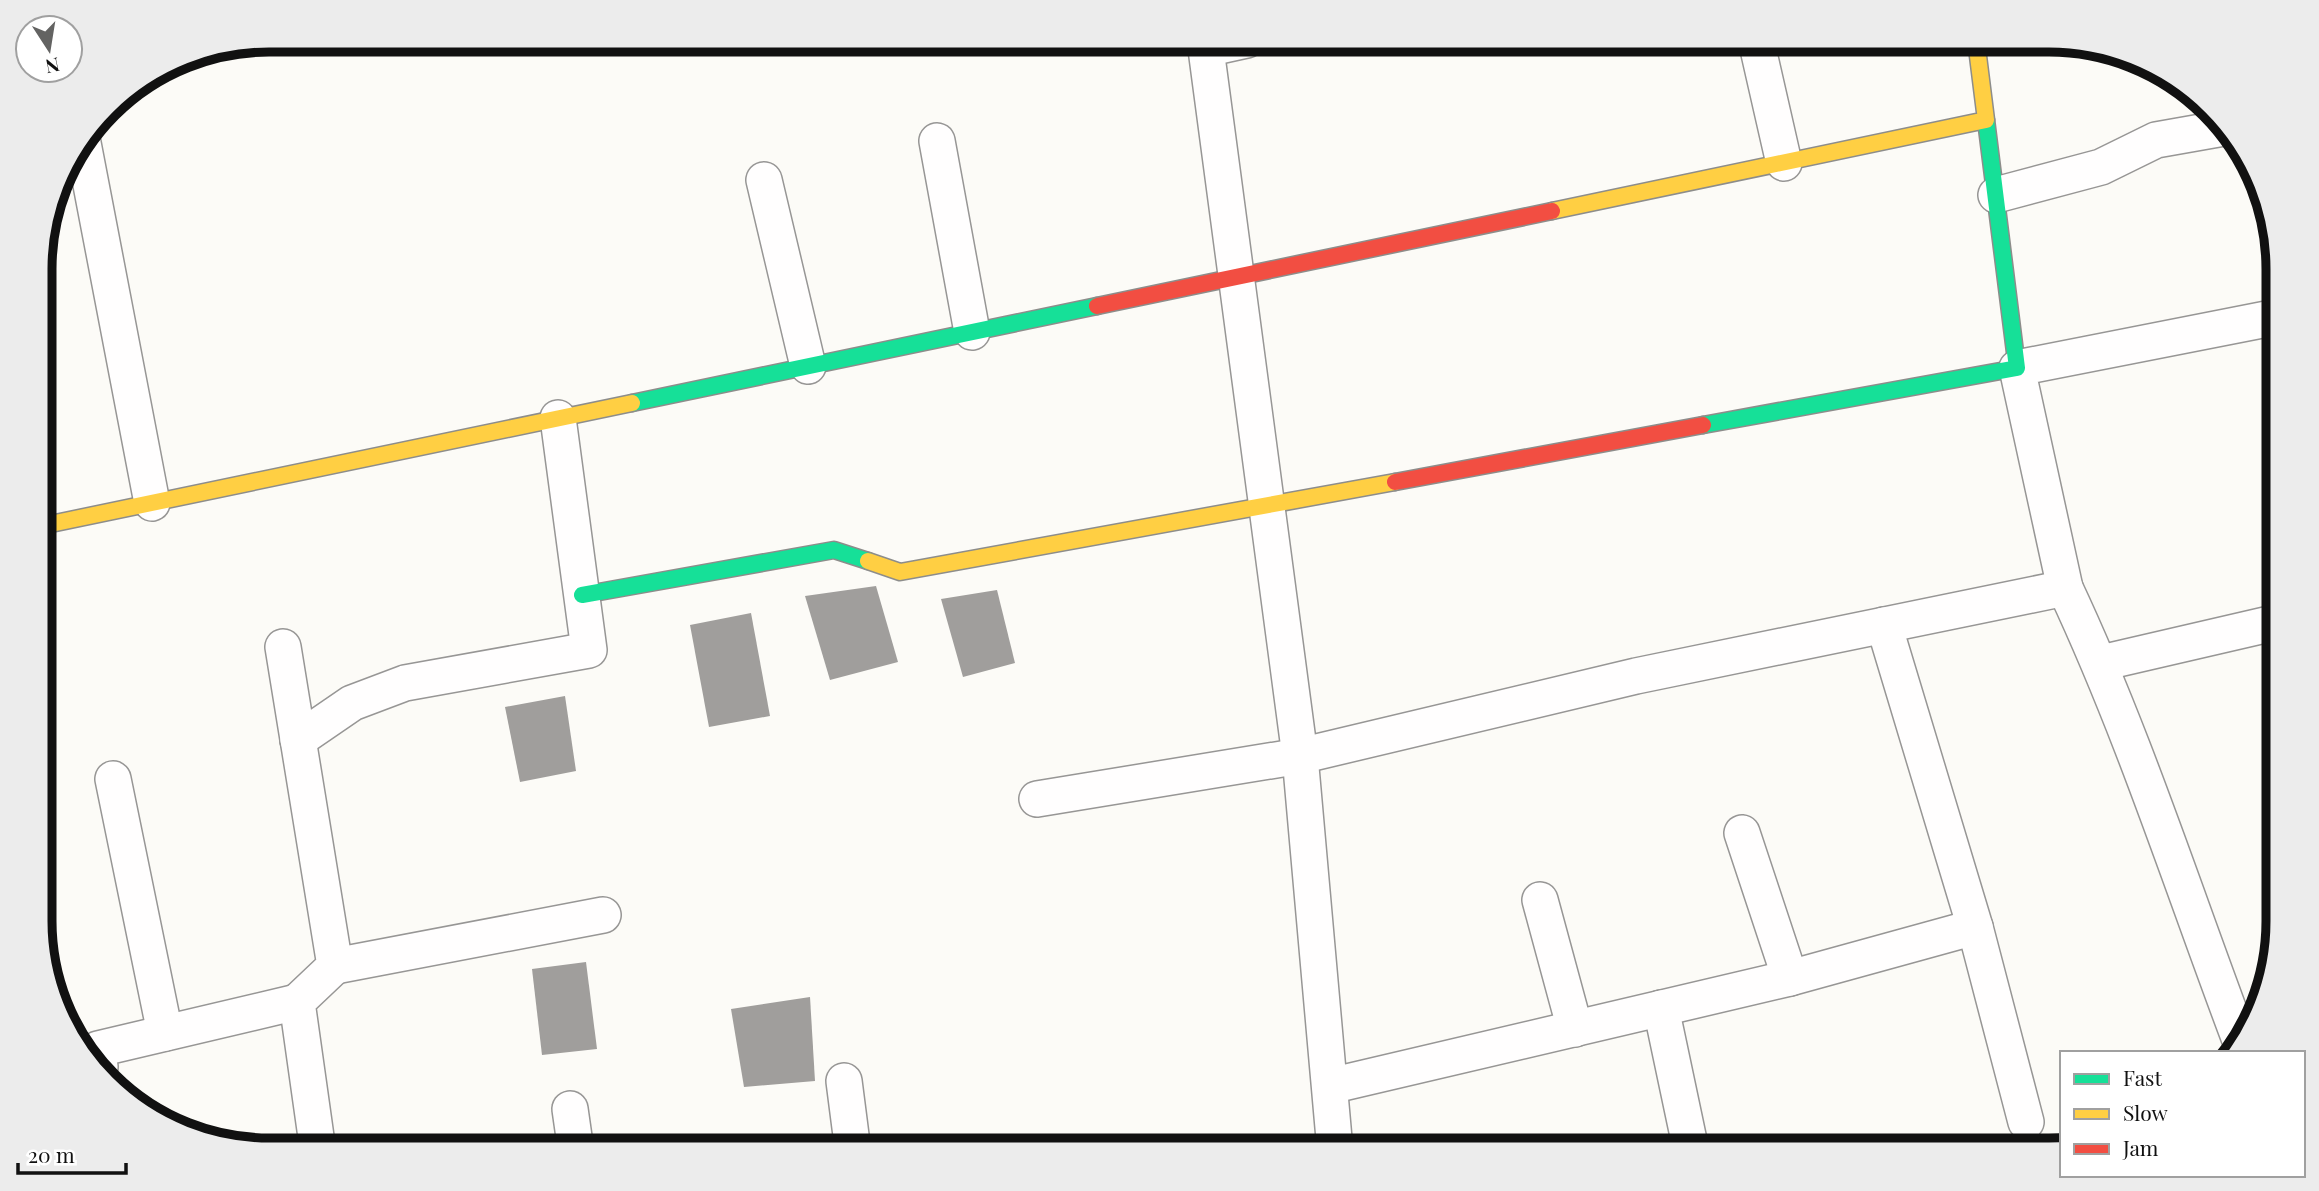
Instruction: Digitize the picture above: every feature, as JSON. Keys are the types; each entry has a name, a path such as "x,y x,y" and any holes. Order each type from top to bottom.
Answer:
{"street":[{"path":"1204,52 1300,756 1334,1138"},
{"path":"1759,52 1783,163"},
{"path":"1977,52 2017,368 2065,588 2101,663 2139,761 2236,1031"},
{"path":"53,524 1986,121"},
{"path":"1996,195 2101,167 2156,140 2216,129"},
{"path":"937,142 972,332"},
{"path":"85,156 152,503"},
{"path":"764,180 808,366"},
{"path":"582,595 834,550 900,572 2017,368 2266,319"},
{"path":"298,740 352,703 405,683 589,650 558,418"},
{"path":"1037,799 1300,756 1636,676 2065,588"},
{"path":"1884,625 1975,927 2026,1122"},
{"path":"2101,663 2266,625"},
{"path":"283,647 335,967"},
{"path":"113,779 165,1033"},
{"path":"1742,833 1790,978"},
{"path":"1540,900 1575,1029"},
{"path":"98,1054 97,1049 297,1002 335,967 603,915"},
{"path":"1330,1086 1790,978 1975,927"},
{"path":"297,1002 316,1138"},
{"path":"1661,1008 1688,1138"},
{"path":"844,1081 851,1138"},
{"path":"570,1109 574,1138"}],"building":[{"path":"876,586 898,662 830,680 805,596"},
{"path":"997,590 1015,663 963,677 941,599"},
{"path":"751,613 770,716 709,727 690,625"},
{"path":"565,696 576,771 520,782 505,707"},
{"path":"586,962 597,1049 542,1055 532,969"},
{"path":"810,997 815,1081 744,1087 731,1009"}],"traffic: fast":[{"path":"1703,425 2017,368 1986,120"},
{"path":"632,403 1097,306"},
{"path":"582,595 834,550 868,561"}],"traffic: slow":[{"path":"1552,211 1986,120 1978,52"},
{"path":"53,524 632,403"},
{"path":"868,561 900,572 1395,482"}],"traffic: jam":[{"path":"1097,306 1552,211"},
{"path":"1395,482 1703,425"}]}
